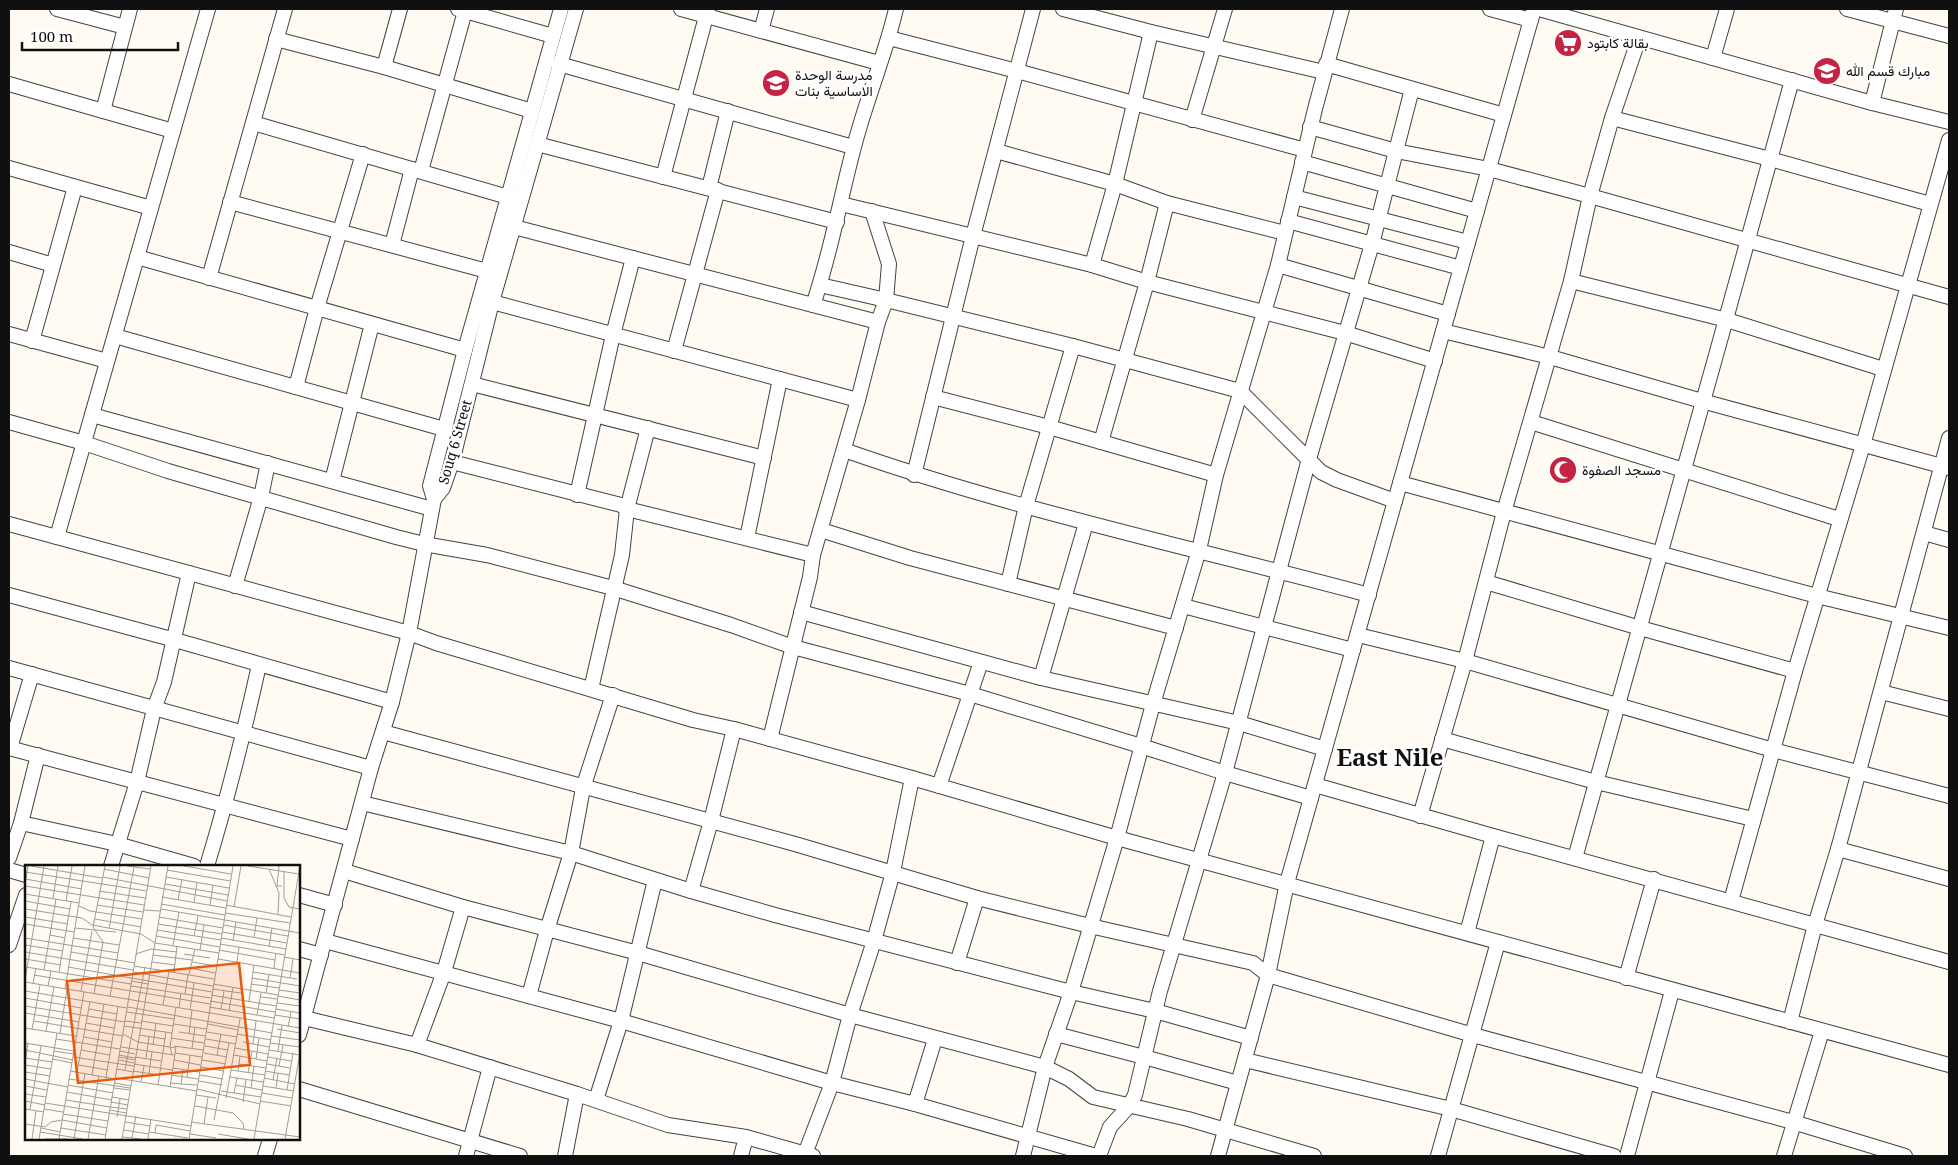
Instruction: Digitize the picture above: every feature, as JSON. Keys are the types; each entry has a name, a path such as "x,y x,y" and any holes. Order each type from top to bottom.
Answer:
{"street":[{"path":"57,9 125,27"},
{"path":"102,111 130,9"},
{"path":"57,537 208,9"},
{"path":"209,278 285,9"},
{"path":"384,68 400,9"},
{"name":"Souq 6 Street","path":"433,504 430,486 444,429 486,272 561,9"},
{"name":"Souq 6 Street","path":"433,504 444,488 452,462 492,302 576,9"},
{"path":"681,9 707,12 761,30 879,63"},
{"path":"761,30 767,9"},
{"path":"813,305 837,222 854,147 879,63 889,38 896,9"},
{"path":"914,475 973,236 1033,9"},
{"path":"1063,9 1150,32 1325,68 1412,89 1504,115"},
{"path":"1192,120 1224,9"},
{"path":"1023,1156 1045,1067 1071,992 1117,838 1141,746 1183,606 1216,475 1278,265 1310,127 1342,9"},
{"path":"1218,1156 1268,975 1288,883 1313,792 1532,14 1490,9"},
{"path":"1539,9 1872,103 1949,122"},
{"path":"1713,58 1727,9"},
{"path":"1847,9 1895,15 1949,36"},
{"path":"392,245 445,86 461,10 554,36"},
{"path":"663,177 707,12"},
{"path":"1872,103 1895,15"},
{"path":"1092,266 1115,184 1150,32"},
{"path":"889,38 1017,71 1192,120 1387,186 1477,211"},
{"path":"1420,816 1465,661 1504,512 1572,281 1590,196 1612,118 1639,38"},
{"path":"276,39 532,111"},
{"path":"559,64 854,147"},
{"path":"1576,858 1702,401 1727,320 1792,80"},
{"path":"9,84 174,131"},
{"path":"325,941 622,1021 832,1083 915,1104 1098,1156 1110,1128 1129,1106 1135,1095 1155,1011 1239,723 1309,459 1372,244 1412,89"},
{"path":"674,351 697,274 728,111"},
{"path":"1612,118 1770,159 1930,204"},
{"path":"252,123 508,197"},
{"path":"1310,127 1396,151 1489,169 1949,297"},
{"path":"1732,901 1795,670 1839,518 1863,444 1949,140"},
{"path":"537,144 837,222"},
{"path":"996,151 1115,184 1167,203 1372,244 1461,268"},
{"path":"296,387 317,308 363,154"},
{"path":"9,168 151,208"},
{"path":"32,341 75,187"},
{"path":"1294,197 1468,242"},
{"path":"230,202 486,272"},
{"path":"1101,442 1147,282 1167,203"},
{"path":"841,204 1092,266 1345,333 1435,361"},
{"path":"770,739 794,647 810,577 813,555 858,400 878,322 886,300 889,264 872,211"},
{"path":"514,227 878,322"},
{"path":"9,252 53,265"},
{"path":"137,257 465,350"},
{"path":"577,494 613,335 633,258"},
{"path":"1278,265 1448,314"},
{"path":"1572,281 1727,320 1883,369"},
{"path":"820,285 1073,346 1240,391 1328,477 1395,501"},
{"path":"492,302 858,400"},
{"path":"332,481 372,324"},
{"path":"1443,331 1550,357 1702,401 1946,467"},
{"path":"9,334 108,361"},
{"path":"115,336 444,429"},
{"path":"1008,584 1026,506 1073,346"},
{"path":"747,538 780,380"},
{"path":"472,384 764,458"},
{"path":"933,397 1049,427 1216,475"},
{"path":"92,415 332,481 433,504 424,544 409,633 392,702 371,768 300,1032"},
{"path":"9,422 84,443 168,471 424,544 487,555 614,588 794,647 970,694 1225,773 1420,816 1949,962"},
{"path":"1531,422 1839,518"},
{"path":"591,689 622,555 627,509 648,428"},
{"path":"1790,1022 1815,925 1838,849 1924,533 1946,467 1949,438"},
{"path":"844,450 914,475 1086,523 1369,595"},
{"path":"452,462 621,505 627,509 813,555"},
{"path":"235,586 261,497 268,464"},
{"path":"1400,483 1817,596 1949,628"},
{"path":"1041,678 1086,523"},
{"path":"9,524 409,633 436,643 693,720 734,729 912,778 1117,838 1288,883 1626,978 1949,1065"},
{"path":"821,530 910,558 1176,628"},
{"path":"1924,533 1949,540"},
{"path":"111,865 137,782 154,709 162,690 189,574"},
{"path":"1486,582 1640,628 1795,670"},
{"path":"9,595 392,702"},
{"path":"1183,606 1353,650"},
{"path":"801,612 1041,678 1239,723 1325,749"},
{"path":"1358,635 1465,661 1773,750 1949,796"},
{"path":"939,786 981,662"},
{"path":"207,865 225,806 259,665"},
{"path":"9,668 371,768"},
{"path":"32,674 9,748 38,754 352,839"},
{"path":"1881,692 1949,710"},
{"path":"529,996 571,853 583,788 613,695"},
{"path":"691,891 734,729"},
{"path":"383,732 583,788 711,821 893,872 977,898 1252,963 1268,975 1473,1035 1793,1122 1905,1156"},
{"path":"1442,739 1596,782 1753,819"},
{"path":"9,858 21,823 38,754"},
{"path":"304,1018 417,1046 490,1067 668,1125 746,1137 809,1155 832,1083 850,1015 874,941 893,872 912,778"},
{"path":"362,803 571,853 691,891 874,941 1071,992 1155,1011 1250,1038"},
{"path":"21,823 117,844 190,865"},
{"path":"1467,934 1493,836"},
{"path":"1838,849 1949,879"},
{"path":"9,870 25,875"},
{"path":"344,871 463,907 638,952 935,1039 1045,1067 1069,1079 1093,1097 1226,1130 1314,1156"},
{"path":"596,1100 622,1021 655,880"},
{"path":"1626,978 1654,880"},
{"path":"300,895 335,905"},
{"path":"9,945 25,897"},
{"path":"957,963 977,898"},
{"path":"417,1046 444,972 463,907"},
{"path":"1438,1156 1498,942"},
{"path":"300,950 321,955"},
{"path":"1627,1156 1672,990"},
{"path":"1784,1156 1822,1031"},
{"path":"1056,1034 1144,1056 1238,1083"},
{"path":"915,1104 935,1039"},
{"path":"1245,1060 1451,1109 1614,1156"},
{"path":"466,1156 490,1067"},
{"path":"300,1090 520,1156"},
{"path":"565,1156 577,1094"},
{"path":"741,1156 746,1137"},
{"path":"265,1156 270,1140"}],"place":[{"name":"بقالة كابتود","path":"1568,43"},
{"name":"مبارك قسم الله","path":"1827,71"},
{"name":"مدرسة الوحدة الاساسية بنات","path":"776,83"},
{"name":"مسجد الصفوة","path":"1563,470"}],"district":[{"name":"East Nile","path":"1390,758"}]}
